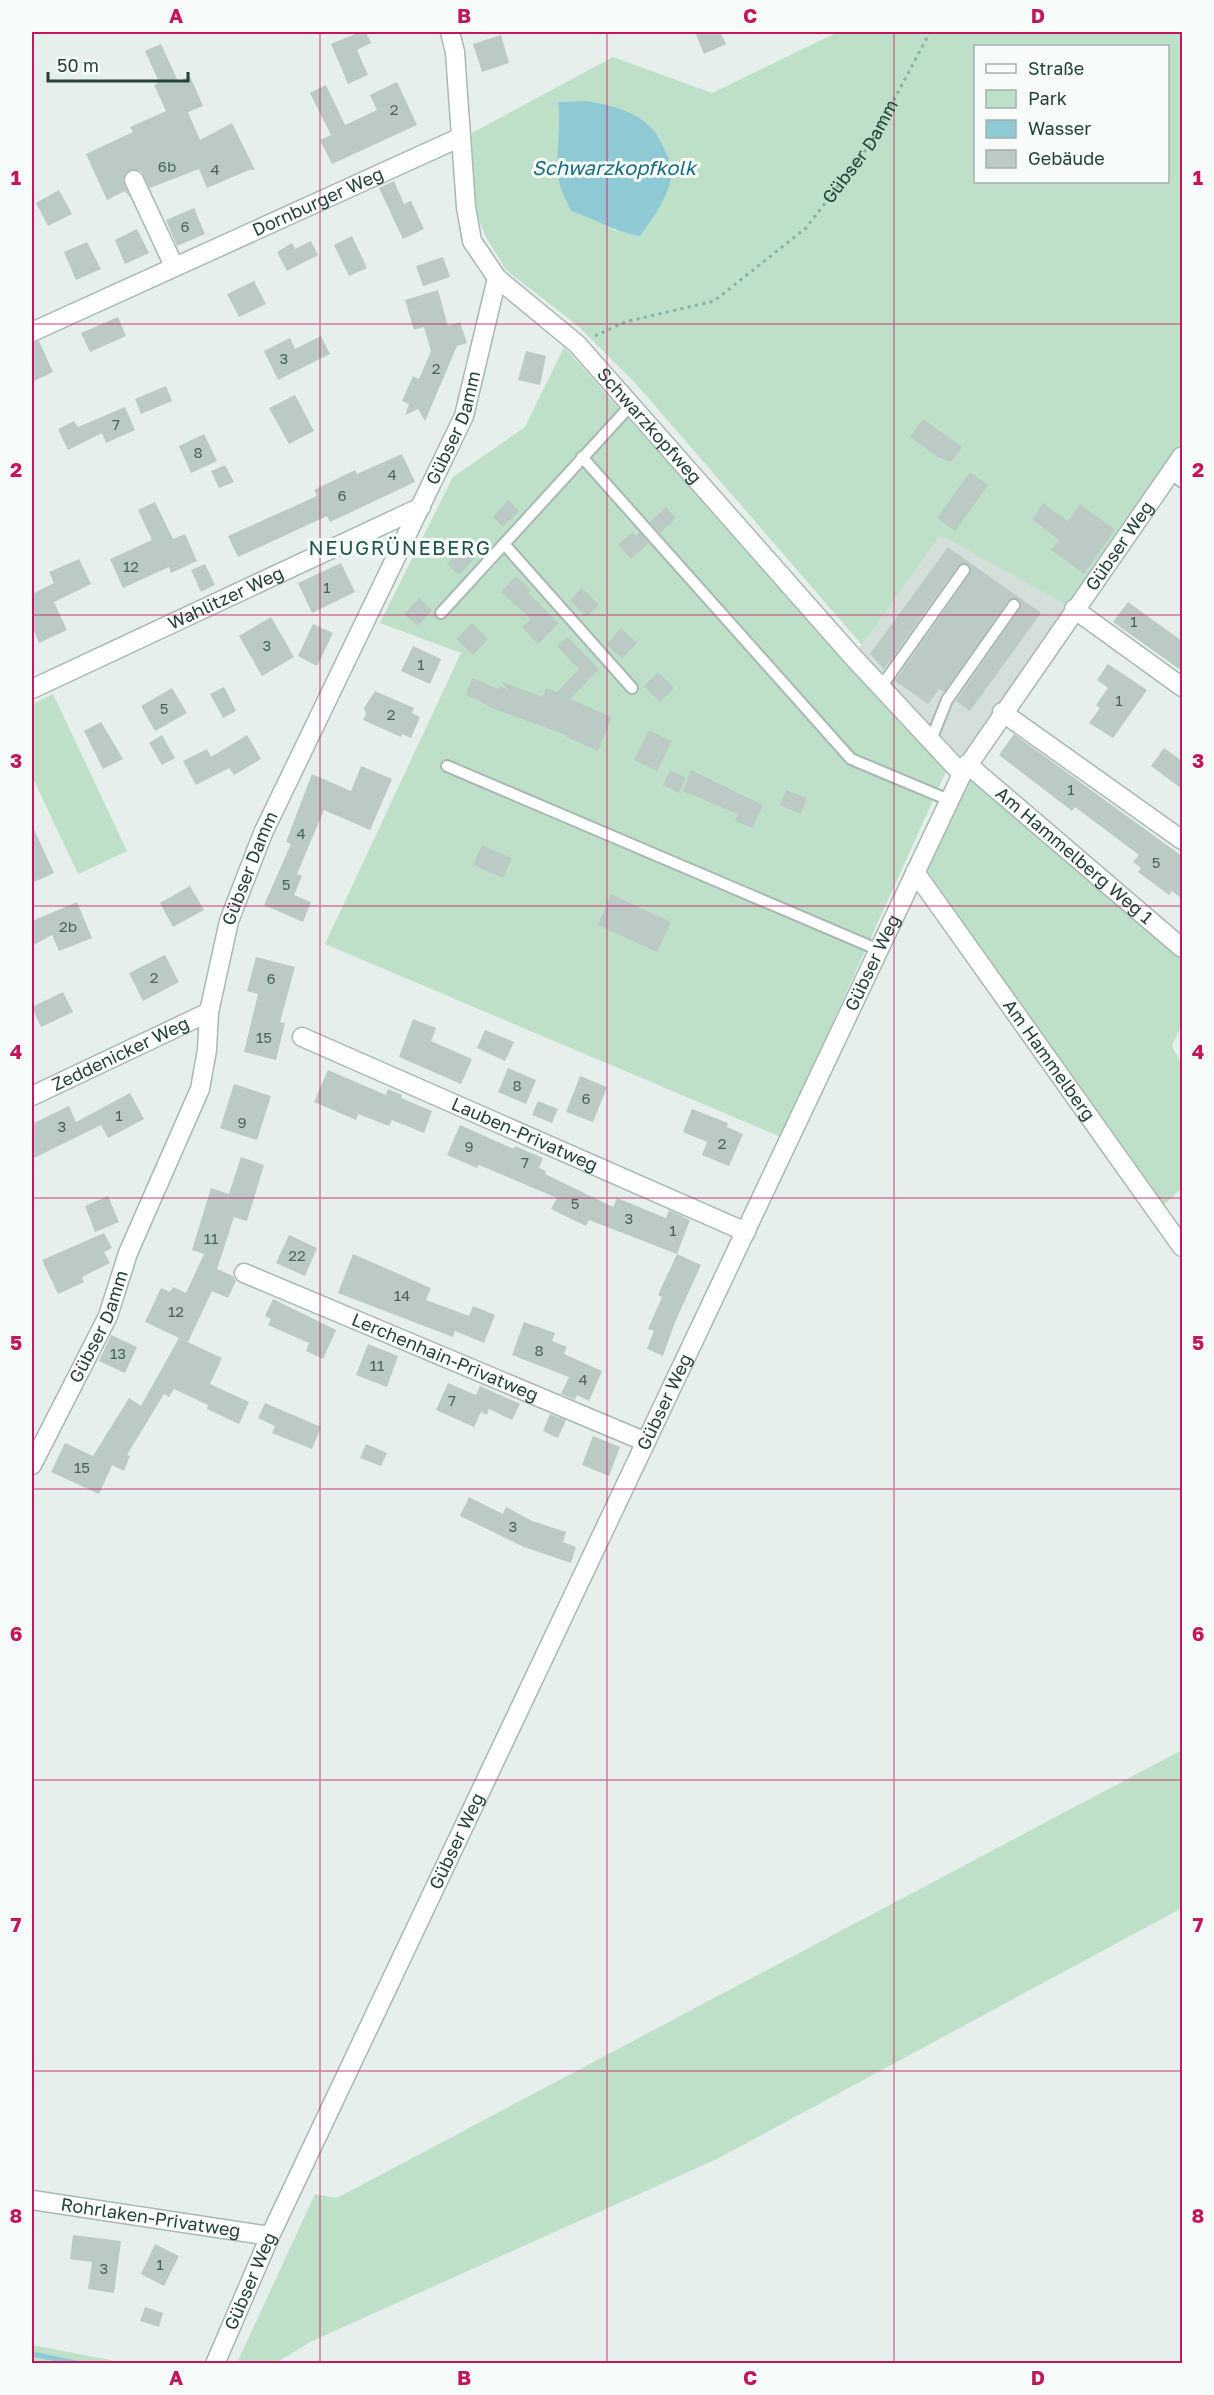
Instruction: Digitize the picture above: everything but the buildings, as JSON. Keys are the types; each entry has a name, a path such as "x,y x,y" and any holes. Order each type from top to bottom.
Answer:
{"street":[{"name":"Schwarzkopfweg","path":"450,32 455,52 466,207 472,241 497,278 577,344 881,687 931,740 964,769"},
{"name":"Dornburger Weg","path":"32,332 461,137"},
{"path":"134,180 174,266"},
{"name":"Gübser Damm","path":"32,1465 108,1316 128,1253 200,1089 207,1050 208,1012 229,921 263,833 464,416 497,278"},
{"name":"Gübser Weg","path":"215,2364 270,2236 964,769 1074,609 1176,477 1182,456"},
{"name":"Wahlitzer Weg","path":"32,689 421,507"},
{"path":"1074,609 1182,687"},
{"path":"1002,712 1182,840"},
{"name":"Am Hammelberg Weg 1","path":"964,769 1182,948"},
{"name":"Am Hammelberg","path":"915,872 1182,1247"},
{"name":"Zeddenicker Weg","path":"32,1096 208,1012"},
{"name":"Lauben-Privatweg","path":"302,1037 746,1232"},
{"name":"Lerchenhain-Privatweg","path":"244,1273 646,1442"},
{"name":"Rohrlaken-Privatweg","path":"32,2200 270,2236"}],"lane":[{"path":"441,613 631,405"},
{"path":"582,457 851,759 949,800"},
{"path":"504,544 632,688"},
{"path":"881,687 964,570"},
{"path":"931,740 947,700 1014,605"},
{"path":"447,766 879,950"}],"path":[{"name":"Gübser Damm","path":"577,344 625,322 714,301 806,228 871,143 930,32"}],"shaded area":[{"path":"940,534 1074,609 962,774 853,657"}],"green space":[{"path":"838,32 1182,32 1182,456 1074,609 940,535 862,645 637,385 578,326 506,270 486,237 472,204 472,133 613,57 712,93","holes":["558,102 617,232 602,222 571,211 558,156 561,123"]},
{"path":"564,347 850,665 948,767 781,1137 325,944 461,653 380,623 453,477 525,427"},
{"path":"53,694 127,851 78,874 32,776 32,704"},
{"path":"967,764 1182,948 1182,1024 1172,1046 1182,1065 1182,1188 1157,1211 915,872"},
{"path":"1182,1750 1182,1908 717,2159 310,2342 276,2363 237,2363 315,2194 337,2198"},
{"path":"32,2345 126,2363 32,2363"}],"water":[{"name":"Schwarzkopfkolk","path":"586,101 612,106 635,115 653,130 670,162 672,170 668,188 640,236 571,211 561,189 558,168 558,102"}],"waterway":[{"path":"32,2354 81,2364"}],"district":[{"name":"NEUGRÜNEBERG","path":"400,548"}]}
